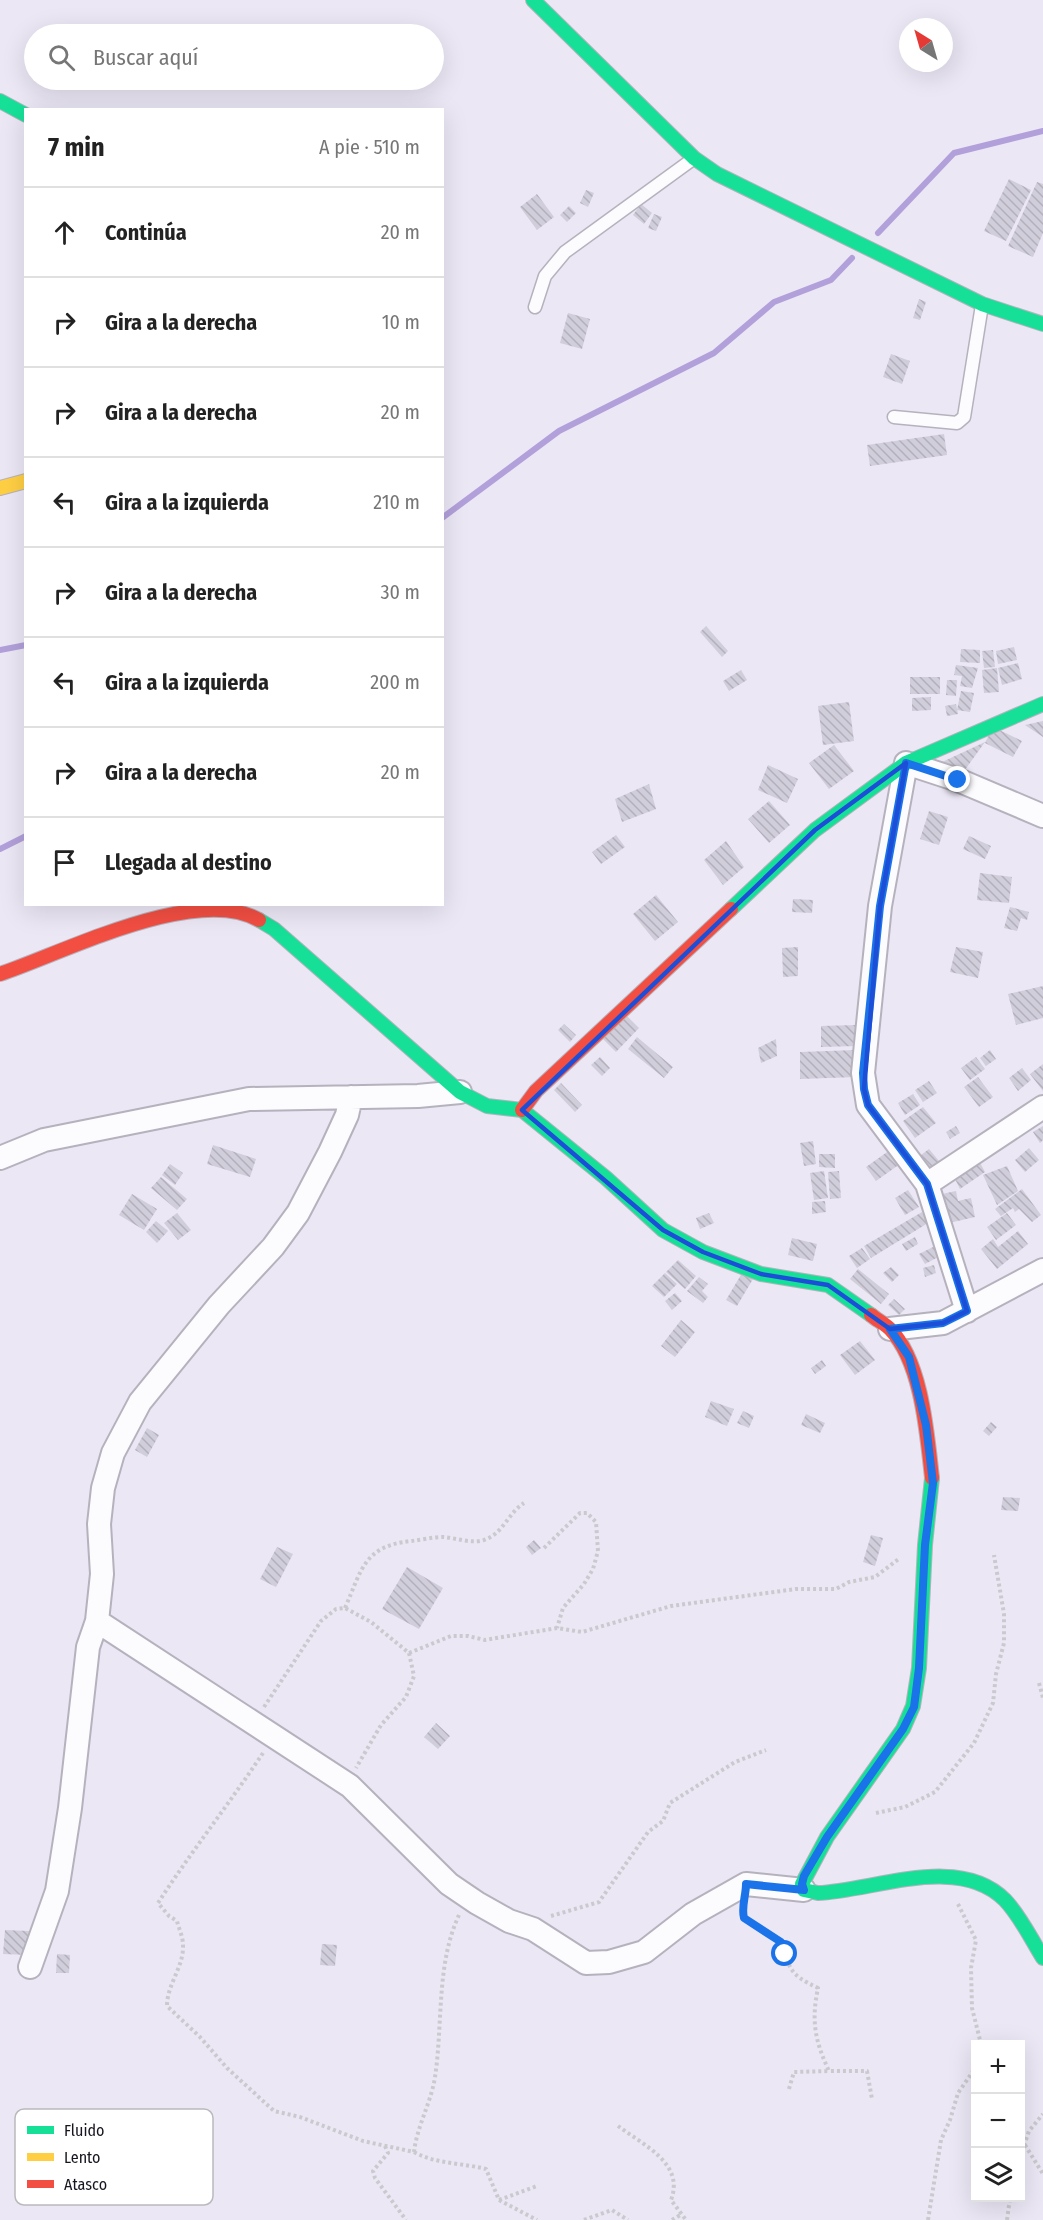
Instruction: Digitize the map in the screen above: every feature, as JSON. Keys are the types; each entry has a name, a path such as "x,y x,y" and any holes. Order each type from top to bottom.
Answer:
{"street":[{"path":"533,0 694,158 717,174 775,205 902,263 982,304 1043,324"},
{"path":"0,101 24,114"},
{"path":"0,488 24,482"},
{"path":"522,1110 536,1091 814,830 906,763 1043,704"},
{"path":"906,763 958,780 1043,816"},
{"path":"906,763 880,906 863,1073 864,1089 868,1105 927,1184 967,1311"},
{"path":"0,974 166,917 197,909 242,911 273,929 460,1092 487,1106 522,1110 606,1178 663,1230 703,1252 761,1274 828,1285 890,1329 909,1357 926,1425 933,1483 925,1545 914,1707 903,1729 827,1837 804,1876 802,1884 804,1890"},
{"path":"0,1158 44,1140 249,1099 460,1092"},
{"path":"30,1967 57,1891 70,1808 88,1647 97,1621 102,1574 99,1524 103,1488 113,1453 140,1402 219,1305 273,1246 298,1213 347,1115 351,1097"},
{"path":"927,1184 1043,1107"},
{"path":"890,1329 943,1323 1043,1270"},
{"path":"97,1621 224,1703 252,1725 350,1786 449,1884 503,1918 533,1929 586,1963 609,1962 644,1952 693,1914 746,1884 804,1890 816,1894 882,1881 940,1879 958,1879 985,1884 1000,1895 1014,1911 1043,1959"}],"lane":[{"path":"535,307 545,276 565,252 694,158"},
{"path":"894,417 957,423 964,417 982,304"}],"path":[{"path":"345,1608 365,1562 386,1545 443,1537 473,1542 483,1541 497,1533 513,1510 524,1503"},
{"path":"544,1548 580,1513 587,1513 596,1522 598,1551 593,1569 584,1584 563,1608 557,1628"},
{"path":"870,1815 905,1807 935,1792 974,1743 993,1703 996,1674 1004,1643 1004,1614 994,1555"},
{"path":"409,1653 451,1636 468,1636 485,1640 557,1628 582,1632 671,1606 680,1607 729,1596 796,1589 827,1590 849,1582 875,1577"},
{"path":"252,1725 321,1622 336,1609 345,1608 371,1622 409,1653 414,1676 406,1697 372,1738 356,1768 350,1786"},
{"path":"1040,1683 1043,1698"},
{"path":"273,1737 227,1806 198,1842 158,1903 169,1916 177,1921 183,1944 181,1961 168,1987 167,2006 200,2037 227,2068 274,2111 300,2117 363,2141 414,2152 427,2159 460,2162 486,2169 500,2200 537,2220"},
{"path":"548,1917 599,1902 648,1832 663,1821 670,1803 735,1762 765,1750"},
{"path":"940,1879 953,1895 976,1940 971,1968 972,2008 980,2040"},
{"path":"746,1884 746,1898 742,1910 744,1918 781,1942 787,1966 795,1975 818,1988 813,2011 814,2027 820,2051 829,2071"},
{"path":"414,2152 416,2134 435,2076 437,2034 450,1934 467,1896"},
{"path":"789,2089 794,2072 867,2071 872,2099"},
{"path":"928,2220 941,2140 958,2093 971,2073"},
{"path":"1025,2142 1029,2131 1043,2114"},
{"path":"618,2126 668,2164 675,2178 671,2200 686,2220"},
{"path":"385,2146 388,2152 372,2170 375,2178 406,2220"},
{"path":"1025,2146 1043,2172"},
{"path":"500,2200 537,2186"},
{"path":"1007,2220 1009,2202"},
{"path":"584,2220 612,2210 628,2220"},
{"path":"672,2220 682,2214"}],"highlighted area":[{"path":"906,763 880,906 864,1089 868,1105 927,1184 967,1311 943,1323 890,1329 828,1285 761,1274 703,1252 663,1230 522,1110 815,830"}],"building":[{"path":"1009,179 1031,190 1006,241 984,231"},
{"path":"1037,182 1043,184 1043,233 1033,257 1008,246"},
{"path":"586,190 594,193 588,207 580,203"},
{"path":"537,194 554,217 537,230 520,207"},
{"path":"641,204 652,213 644,224 633,215"},
{"path":"569,206 576,213 567,222 560,215"},
{"path":"654,214 662,217 656,231 648,228"},
{"path":"919,299 926,302 920,320 913,318"},
{"path":"568,313 590,319 582,349 560,343"},
{"path":"891,354 910,361 902,384 883,377"},
{"path":"944,434 947,455 870,466 867,445"},
{"path":"706,626 728,651 722,657 700,632"},
{"path":"1014,647 1017,660 998,664 996,651"},
{"path":"961,649 980,650 980,663 960,662"},
{"path":"993,650 995,667 984,668 982,651"},
{"path":"1018,663 1022,679 1002,685 998,668"},
{"path":"956,665 978,668 972,688 960,686 962,676 954,675"},
{"path":"997,668 999,692 984,693 982,670"},
{"path":"741,670 747,680 729,691 723,681"},
{"path":"910,677 940,677 940,694 910,694"},
{"path":"947,680 957,680 956,696 946,695"},
{"path":"961,691 974,693 970,712 957,710"},
{"path":"931,697 931,710 912,711 912,698"},
{"path":"849,702 854,741 823,745 818,706"},
{"path":"956,704 958,714 947,716 945,706"},
{"path":"1043,721 1043,737 1025,725"},
{"path":"993,727 1022,741 1013,757 985,743"},
{"path":"985,742 962,774 940,763"},
{"path":"834,745 854,771 829,789 809,763"},
{"path":"768,765 798,779 787,803 758,790"},
{"path":"649,784 656,809 622,822 615,799"},
{"path":"769,801 790,825 769,843 748,819"},
{"path":"929,811 948,817 939,845 920,839"},
{"path":"616,835 625,847 601,864 592,852"},
{"path":"969,836 991,846 985,859 963,849"},
{"path":"726,841 744,867 723,885 704,860"},
{"path":"980,873 1012,877 1009,903 977,900"},
{"path":"656,895 678,922 655,941 633,914"},
{"path":"793,899 813,900 812,913 792,912"},
{"path":"1010,907 1029,912 1027,920 1021,918 1017,931 1004,928"},
{"path":"798,947 798,976 783,977 782,948"},
{"path":"956,947 983,952 978,978 950,972"},
{"path":"1043,986 1043,1018 1016,1025 1008,994"},
{"path":"626,1015 639,1028 616,1052 603,1039"},
{"path":"564,1024 576,1035 570,1042 558,1030"},
{"path":"856,1025 856,1046 821,1047 821,1026"},
{"path":"637,1037 673,1067 664,1078 628,1049"},
{"path":"776,1039 777,1056 761,1063 758,1048"},
{"path":"856,1050 856,1077 800,1079 800,1052"},
{"path":"990,1050 996,1059 986,1066 980,1058"},
{"path":"600,1057 610,1068 602,1076 591,1065"},
{"path":"976,1057 985,1069 970,1080 961,1068"},
{"path":"1043,1064 1043,1091 1030,1074"},
{"path":"1022,1068 1031,1080 1018,1091 1009,1078"},
{"path":"978,1077 993,1097 979,1107 964,1087"},
{"path":"929,1081 937,1093 923,1102 915,1090"},
{"path":"561,1083 582,1105 575,1112 554,1090"},
{"path":"913,1094 920,1105 905,1115 898,1103"},
{"path":"923,1107 936,1123 915,1138 903,1121"},
{"path":"956,1126 960,1133 950,1139 946,1132"},
{"path":"1043,1126 1043,1140 1040,1143 1033,1132"},
{"path":"813,1141 816,1164 804,1166 800,1143"},
{"path":"213,1145 256,1159 250,1177 207,1164"},
{"path":"1029,1148 1039,1160 1025,1172 1015,1160"},
{"path":"929,1149 939,1161 926,1171 917,1158"},
{"path":"890,1150 900,1164 876,1181 866,1167"},
{"path":"819,1154 835,1154 835,1168 819,1167"},
{"path":"977,1157 985,1172 960,1189 951,1171"},
{"path":"170,1164 183,1173 175,1185 162,1175"},
{"path":"1007,1166 1018,1191 997,1205 983,1175"},
{"path":"824,1171 828,1198 814,1200 810,1173"},
{"path":"839,1171 841,1198 830,1199 828,1172"},
{"path":"161,1177 187,1199 177,1210 151,1188"},
{"path":"1022,1189 1041,1215 1032,1222 1019,1209 1015,1212 1013,1208 1001,1216 995,1209"},
{"path":"908,1190 919,1207 905,1215 895,1198"},
{"path":"956,1191 958,1201 971,1198 975,1217 949,1223 942,1194"},
{"path":"132,1194 157,1209 144,1230 119,1215"},
{"path":"825,1201 826,1212 812,1214 812,1202"},
{"path":"922,1212 928,1223 871,1258 864,1246"},
{"path":"177,1213 191,1230 178,1240 164,1223"},
{"path":"709,1213 714,1223 700,1229 696,1218"},
{"path":"1007,1213 1016,1225 996,1240 987,1227"},
{"path":"156,1221 168,1231 157,1243 146,1232"},
{"path":"1018,1231 1028,1244 997,1269 981,1249 993,1239 998,1247"},
{"path":"915,1237 918,1244 906,1251 902,1244"},
{"path":"792,1238 817,1244 813,1261 788,1255"},
{"path":"935,1246 940,1256 925,1264 919,1254"},
{"path":"862,1248 870,1259 857,1268 849,1256"},
{"path":"678,1260 696,1276 685,1289 666,1272"},
{"path":"934,1265 936,1273 925,1277 923,1268"},
{"path":"891,1267 899,1275 892,1282 883,1273"},
{"path":"858,1269 889,1294 881,1304 850,1279"},
{"path":"665,1273 677,1284 664,1297 652,1286"},
{"path":"742,1273 753,1279 737,1306 726,1300"},
{"path":"699,1277 708,1284 702,1291 708,1297 703,1303 687,1291"},
{"path":"675,1293 682,1301 672,1310 665,1301"},
{"path":"894,1299 905,1309 899,1315 888,1305"},
{"path":"681,1320 695,1332 675,1357 661,1346"},
{"path":"860,1341 875,1360 855,1375 840,1355"},
{"path":"822,1360 826,1366 815,1374 811,1368"},
{"path":"711,1401 734,1409 727,1426 705,1417"},
{"path":"743,1411 754,1416 749,1428 737,1423"},
{"path":"806,1414 825,1423 820,1433 801,1425"},
{"path":"991,1422 997,1427 989,1436 983,1431"},
{"path":"147,1428 159,1435 147,1457 135,1450"},
{"path":"1003,1497 1020,1498 1018,1511 1001,1510"},
{"path":"871,1535 883,1538 875,1566 863,1562"},
{"path":"534,1540 541,1548 532,1555 526,1547"},
{"path":"277,1547 293,1554 276,1587 260,1579"},
{"path":"407,1567 443,1588 419,1629 382,1609"},
{"path":"436,1723 450,1736 438,1749 424,1737"},
{"path":"5,1930 29,1931 28,1955 3,1954"},
{"path":"322,1944 337,1945 335,1966 320,1965"},
{"path":"57,1954 70,1955 69,1973 56,1973"}],"waterway":[{"path":"878,233 954,153 1043,131"},
{"path":"444,517 559,431 714,353 774,302 831,280 852,258"},
{"path":"0,650 24,645"},
{"path":"0,849 24,837"}],"traffic: fast":[{"path":"533,0 694,158 717,174 982,304 1043,324"},
{"path":"0,101 24,114"},
{"path":"731,909 815,830 906,763 1043,704"},
{"path":"259,920 274,929 460,1092 487,1106 522,1110 606,1178 663,1230 703,1252 761,1274 828,1285 871,1315"},
{"path":"932,1478 925,1545 919,1668 913,1706 903,1729 827,1837 802,1884 804,1890 818,1893 915,1878 964,1879 986,1886 1005,1900 1021,1921 1043,1958"}],"traffic: slow":[{"path":"0,488 24,482"}],"traffic: jam":[{"path":"522,1110 536,1091 731,909"},
{"path":"0,974 94,938 167,915 202,910 233,911 259,920"},
{"path":"871,1315 890,1329 901,1343 909,1360 921,1399 932,1478"}],"route":[{"path":"785,1954 781,1942 744,1918 742,1910 746,1898 746,1884 804,1890 802,1884 804,1876 827,1837 870,1771 903,1729 914,1707 919,1668 925,1545 933,1483 926,1425 909,1357 890,1329 943,1323 967,1311 927,1184 868,1105 863,1073 880,906 906,763 958,780"}]}
